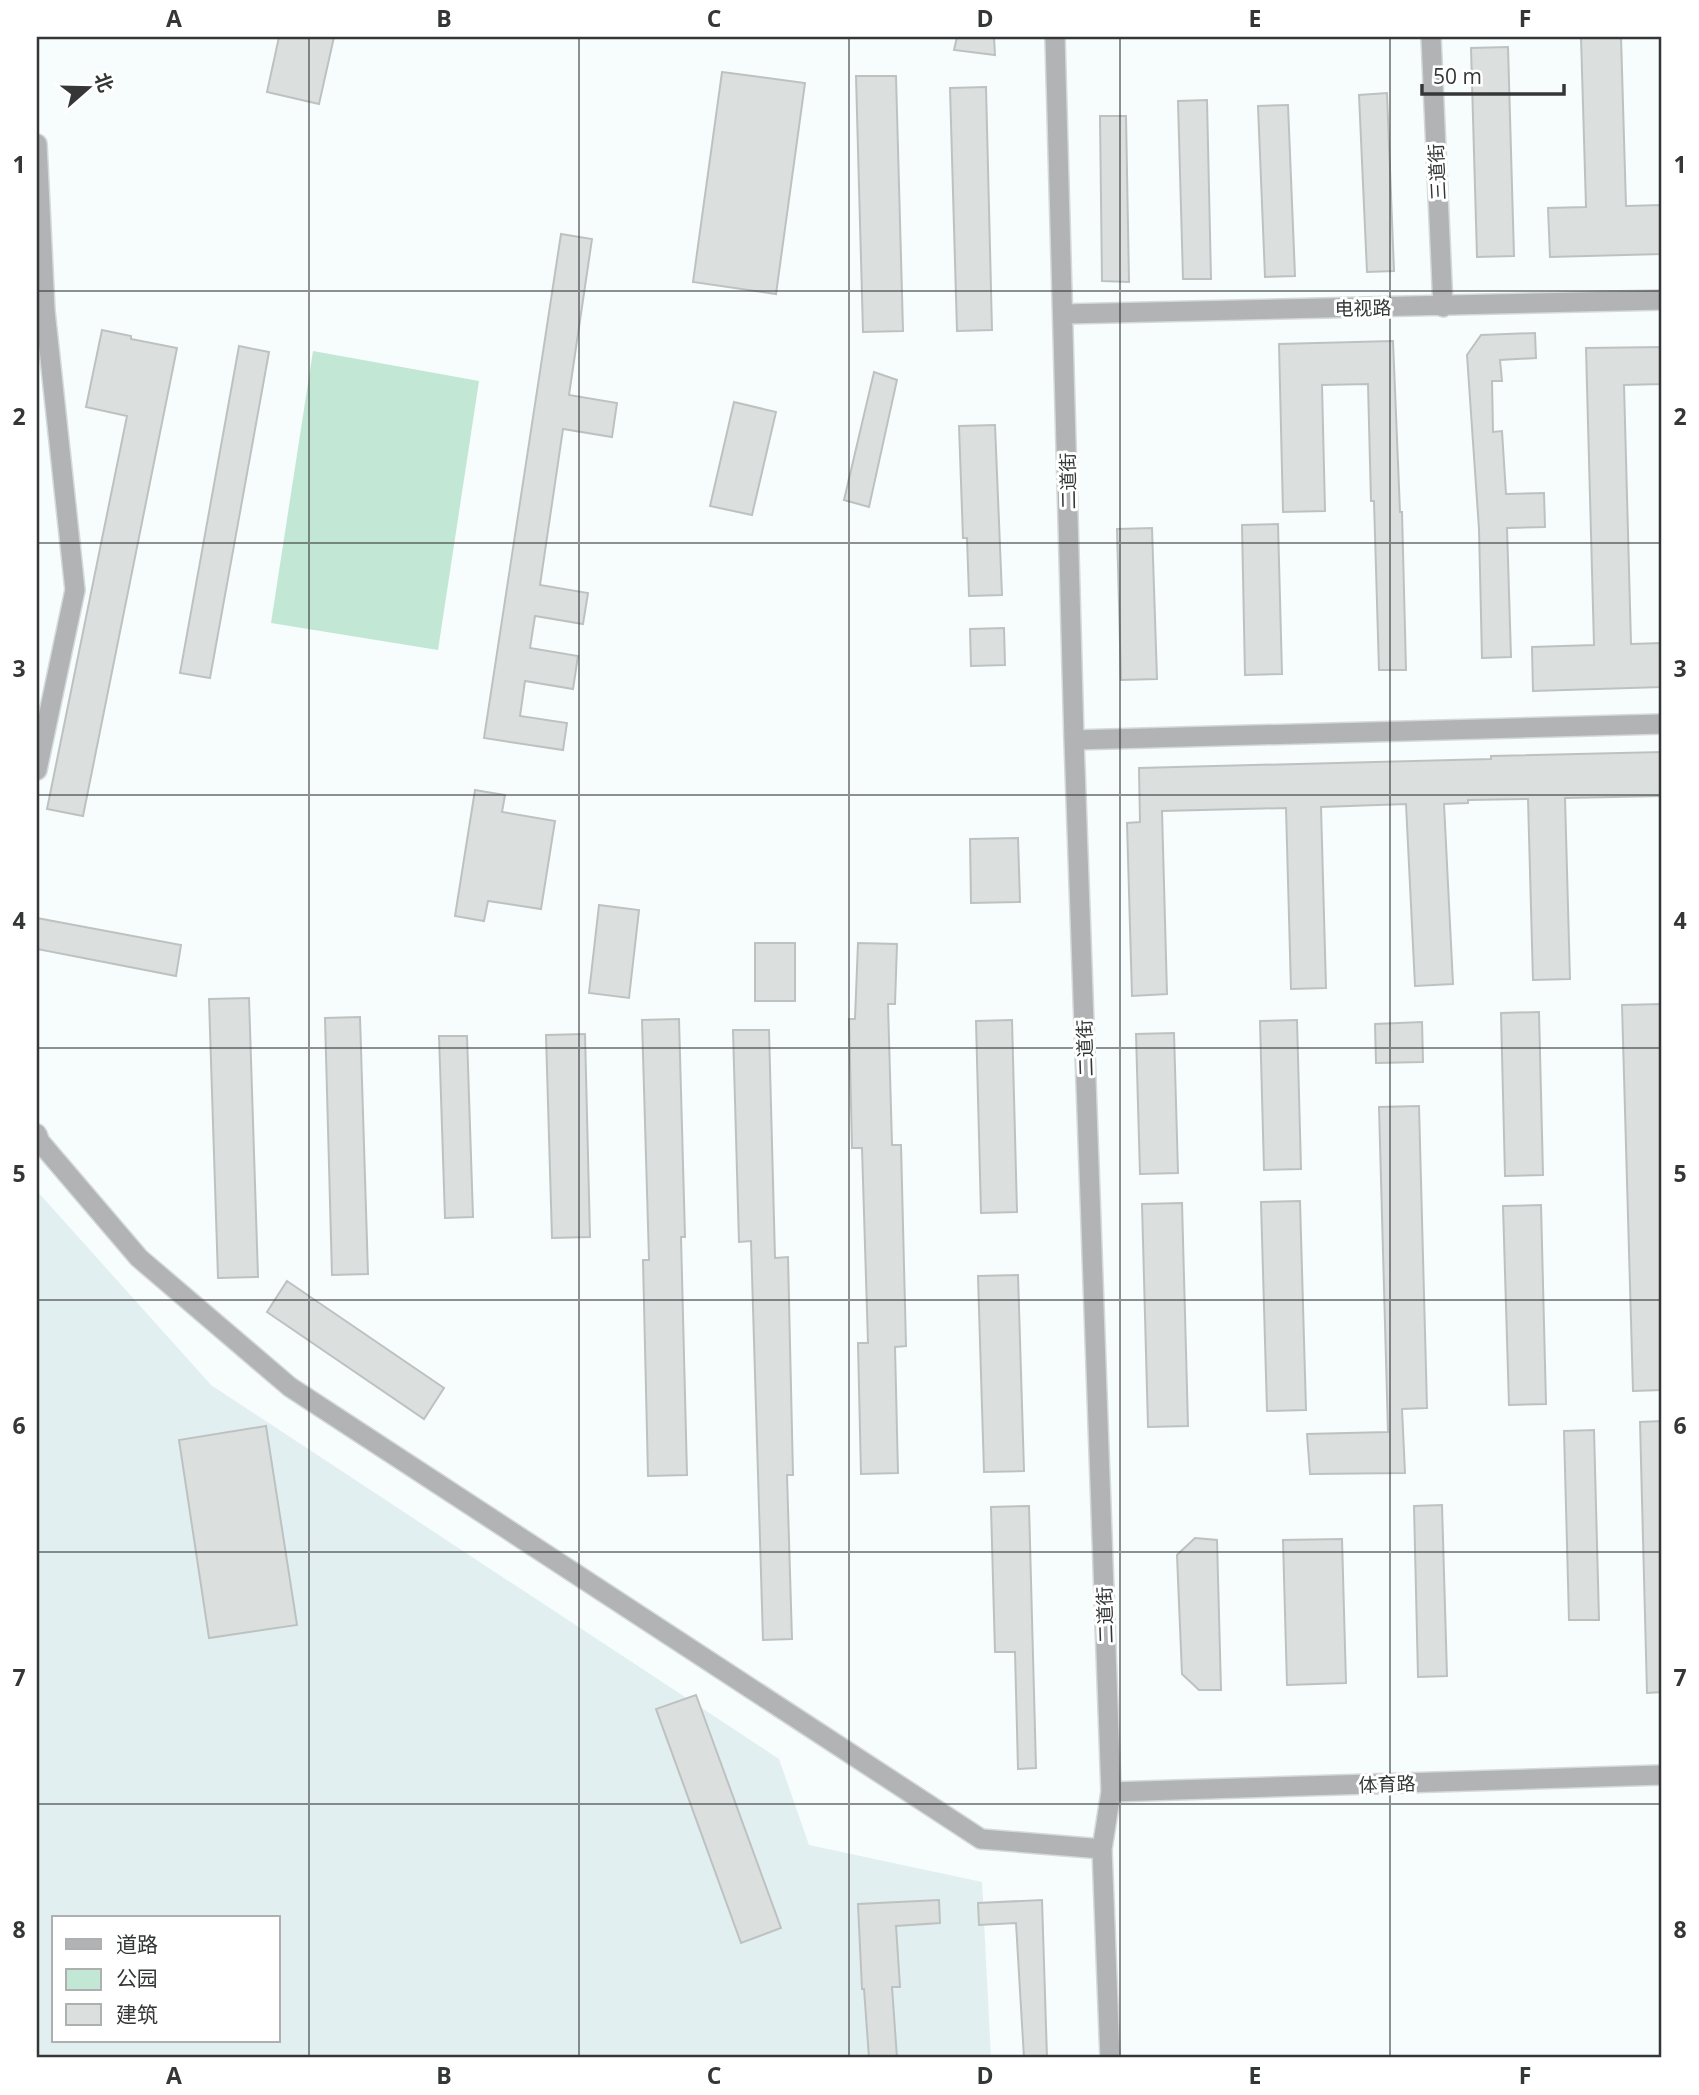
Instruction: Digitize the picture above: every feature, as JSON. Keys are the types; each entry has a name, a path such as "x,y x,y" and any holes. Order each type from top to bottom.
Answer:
{"street":[{"name":"二道街","path":"1055,37 1074,740 1111,1792 1102,1849 1110,2058"},
{"name":"三道街","path":"1431,37 1443,307"},
{"path":"37,144 45,311 75,590 37,770"},
{"name":"电视路","path":"1064,314 1662,300"},
{"path":"1074,740 1662,724"},
{"path":"37,1134 40,1142 139,1258 290,1387 981,1839 1102,1849"},
{"name":"体育路","path":"1111,1792 1662,1775"}],"shaded area":[{"path":"37,1191 211,1385 779,1759 809,1845 982,1882 991,2058 37,2058"}],"green space":[{"path":"313,351 479,381 438,650 271,623"}],"building":[{"path":"279,37 334,37 319,104 267,92"},
{"path":"957,37 994,37 995,55 954,50"},
{"path":"1581,37 1621,37 1626,206 1662,205 1662,254 1550,257 1548,208 1586,207"},
{"path":"1508,47 1514,256 1477,257 1471,48"},
{"path":"722,72 805,83 776,294 693,282"},
{"path":"856,76 896,76 903,331 863,332"},
{"path":"986,87 992,330 957,331 950,88"},
{"path":"1387,93 1394,271 1367,272 1359,95"},
{"path":"1207,100 1211,279 1183,279 1178,101"},
{"path":"1288,105 1295,276 1265,277 1258,106"},
{"path":"1100,116 1126,116 1129,282 1102,281"},
{"path":"561,234 592,239 569,395 617,403 612,437 563,429 540,585 588,593 583,624 535,616 530,648 578,656 573,689 525,681 520,716 567,723 563,750 484,738"},
{"path":"102,330 177,348 83,816 47,809 127,416 86,407"},
{"path":"1535,333 1536,358 1500,360 1502,381 1492,381 1493,432 1502,431 1506,494 1544,493 1545,527 1507,528 1511,657 1482,658 1479,529 1467,355 1481,335"},
{"path":"1393,341 1402,512 1406,670 1379,670 1368,384 1322,385 1325,511 1283,512 1279,344"},
{"path":"239,346 269,352 210,678 180,673"},
{"path":"1662,347 1662,384 1624,385 1631,644 1662,643 1662,687 1533,691 1532,647 1594,645 1586,348"},
{"path":"874,372 897,380 869,507 844,500"},
{"path":"734,402 776,412 752,515 710,506"},
{"path":"995,425 1002,595 969,596 967,538 963,538 959,426"},
{"path":"1278,524 1282,674 1245,675 1242,525"},
{"path":"1152,528 1157,679 1121,680 1117,529"},
{"path":"1004,628 1005,665 971,666 970,629"},
{"path":"1662,752 1662,796 1565,798 1570,979 1533,980 1528,799 1468,800 1468,803 1444,804 1453,984 1415,986 1406,804 1321,807 1326,988 1291,989 1286,808 1162,811 1167,994 1132,996 1127,823 1140,822 1139,768"},
{"path":"475,790 505,795 502,812 555,821 541,909 488,901 484,921 455,916"},
{"path":"1018,838 1020,902 971,903 970,839"},
{"path":"599,905 639,910 629,998 589,993"},
{"path":"37,918 181,945 176,976 37,949"},
{"path":"755,943 795,943 795,1001 755,1001"},
{"path":"858,943 897,944 895,1004 888,1004 892,1145 901,1145 906,1346 895,1347 898,1473 861,1474 858,1343 868,1343 862,1148 852,1148 849,1019 855,1019"},
{"path":"249,998 258,1277 218,1278 209,999"},
{"path":"1661,1004 1662,1390 1633,1391 1622,1005"},
{"path":"1539,1012 1543,1175 1505,1176 1501,1013"},
{"path":"360,1017 368,1274 332,1275 325,1018"},
{"path":"679,1019 685,1237 681,1237 687,1475 648,1476 643,1260 649,1260 642,1020"},
{"path":"1012,1020 1017,1212 981,1213 976,1021"},
{"path":"1297,1020 1301,1169 1264,1170 1260,1021"},
{"path":"1422,1022 1423,1062 1376,1063 1375,1024"},
{"path":"733,1030 769,1030 775,1258 788,1257 793,1475 787,1475 792,1639 763,1640 751,1241 739,1242"},
{"path":"1174,1033 1178,1173 1140,1174 1136,1034"},
{"path":"585,1034 590,1237 552,1238 546,1035"},
{"path":"439,1036 467,1036 473,1217 445,1218"},
{"path":"1419,1106 1427,1408 1402,1409 1405,1473 1310,1474 1307,1434 1388,1432 1379,1107"},
{"path":"1300,1201 1306,1410 1267,1411 1261,1202"},
{"path":"1182,1203 1188,1426 1148,1427 1142,1204"},
{"path":"1541,1205 1546,1404 1509,1405 1503,1206"},
{"path":"1018,1275 1024,1471 984,1472 978,1276"},
{"path":"287,1281 444,1388 424,1419 267,1312"},
{"path":"1662,1421 1662,1692 1647,1693 1640,1422"},
{"path":"266,1426 297,1625 209,1638 179,1440"},
{"path":"1594,1430 1599,1620 1569,1620 1564,1431"},
{"path":"1442,1505 1447,1676 1418,1677 1414,1506"},
{"path":"1029,1506 1036,1768 1018,1769 1015,1652 995,1652 991,1507"},
{"path":"1195,1538 1217,1540 1221,1690 1199,1690 1182,1674 1177,1555"},
{"path":"1342,1539 1346,1683 1287,1685 1283,1540"},
{"path":"696,1695 781,1928 741,1943 656,1709"},
{"path":"939,1900 940,1923 896,1926 900,1987 892,1987 897,2058 869,2058 858,1904"},
{"path":"1042,1900 1047,2058 1024,2058 1016,1923 979,1925 978,1903"}]}
